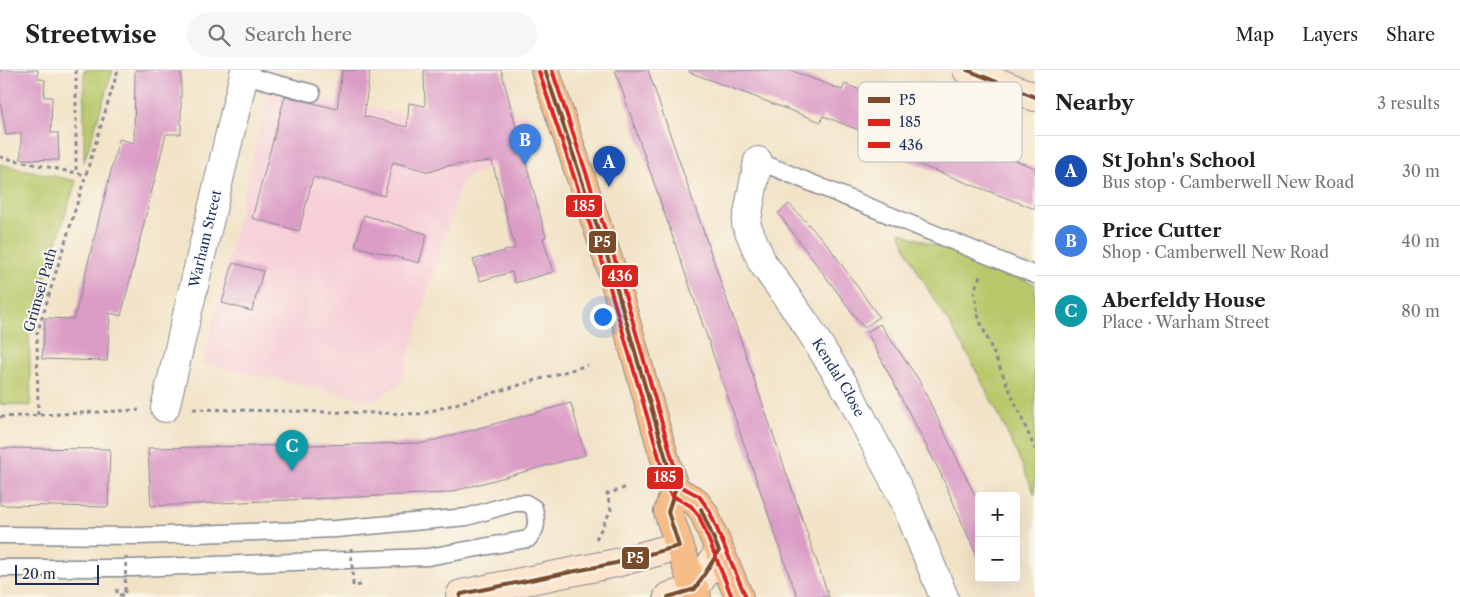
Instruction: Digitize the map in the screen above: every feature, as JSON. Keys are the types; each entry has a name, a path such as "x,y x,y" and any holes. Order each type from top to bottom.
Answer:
{"highway":[{"path":"545,70 610,265 658,437 675,490 668,512 696,593"},
{"path":"675,490 695,501 704,513 739,597"}],"street":[{"path":"967,70 997,82"},
{"name":"Warham Street","path":"165,408 244,72"},
{"path":"1022,92 1035,97"},
{"name":"Kendal Close","path":"758,161 746,224 762,262 806,324 849,393 906,502 944,597"},
{"path":"460,597 461,594 608,565 679,546"},
{"path":"668,597 696,593 720,551"}],"lane":[{"path":"244,72 312,93"},
{"path":"758,161 1035,274"},
{"path":"0,535 139,536 336,529 467,517 514,503 526,503 534,508 537,521 535,531 528,539 428,557 132,568 0,568"}],"path":[{"path":"76,70 76,173"},
{"name":"Grimsel Path","path":"38,415 37,334 118,70"},
{"path":"0,157 86,174"},
{"path":"980,275 974,291 979,319 1035,449"},
{"path":"0,417 165,408 421,414 588,364"},
{"path":"595,540 611,510 607,494 628,487"},
{"path":"351,548 353,582"},
{"path":"125,591 126,557"}],"shaded area":[{"path":"269,90 461,124 526,113 536,149 463,178 400,384 373,401 203,363"}],"green space":[{"path":"84,70 113,70 84,162"},
{"path":"0,164 76,181 29,330 31,406 0,404"},
{"path":"900,232 1035,284 1035,495 989,396 958,338 919,273"}],"building":[{"path":"0,70 38,70 38,78 45,80 44,97 52,97 51,133 58,133 59,160 21,159 21,133 6,135 0,100"},
{"path":"135,70 181,70 181,134 166,134 121,316 110,313 107,361 42,359 45,318 74,319 119,139 134,143"},
{"path":"342,70 370,70 364,116 407,127 409,103 425,106 424,70 501,70 546,237 543,238 553,272 515,283 512,272 480,281 473,260 515,248 492,161 446,166 430,172 393,162 384,196 313,177 299,231 252,218 285,96 337,109"},
{"path":"615,70 648,70 829,597 798,597 791,580"},
{"path":"690,70 790,70 842,90 845,84 858,89 858,130 823,116 821,122 689,72"},
{"path":"912,162 1020,162 1035,168 1035,209"},
{"path":"789,204 827,244 879,317 864,328 778,213"},
{"path":"364,215 427,234 419,263 355,246"},
{"path":"233,263 263,271 252,311 222,303"},
{"path":"880,324 919,380 975,496 975,552 940,472 867,332"},
{"path":"571,403 585,455 447,493 151,506 148,448 424,443"},
{"path":"0,448 110,449 108,507 0,505"}],"transit line":[{"name":"P5","path":"460,597 461,594 616,563 679,546 668,512 675,490 610,265 545,70"},
{"name":"436","path":"552,70 616,263 680,486 699,496 709,510 745,595"},
{"name":"P5","path":"967,70 997,82"},
{"name":"185","path":"539,72 604,267 669,492 691,506 699,516 732,597"},
{"name":"P5","path":"1022,92 1035,97"},
{"name":"P5","path":"668,597 695,589 719,551 701,509"}],"place":[{"name":"Price Cutter","path":"525,165"},
{"name":"St John's School","path":"609,187"},
{"name":"Aberfeldy House","path":"292,471"}]}
